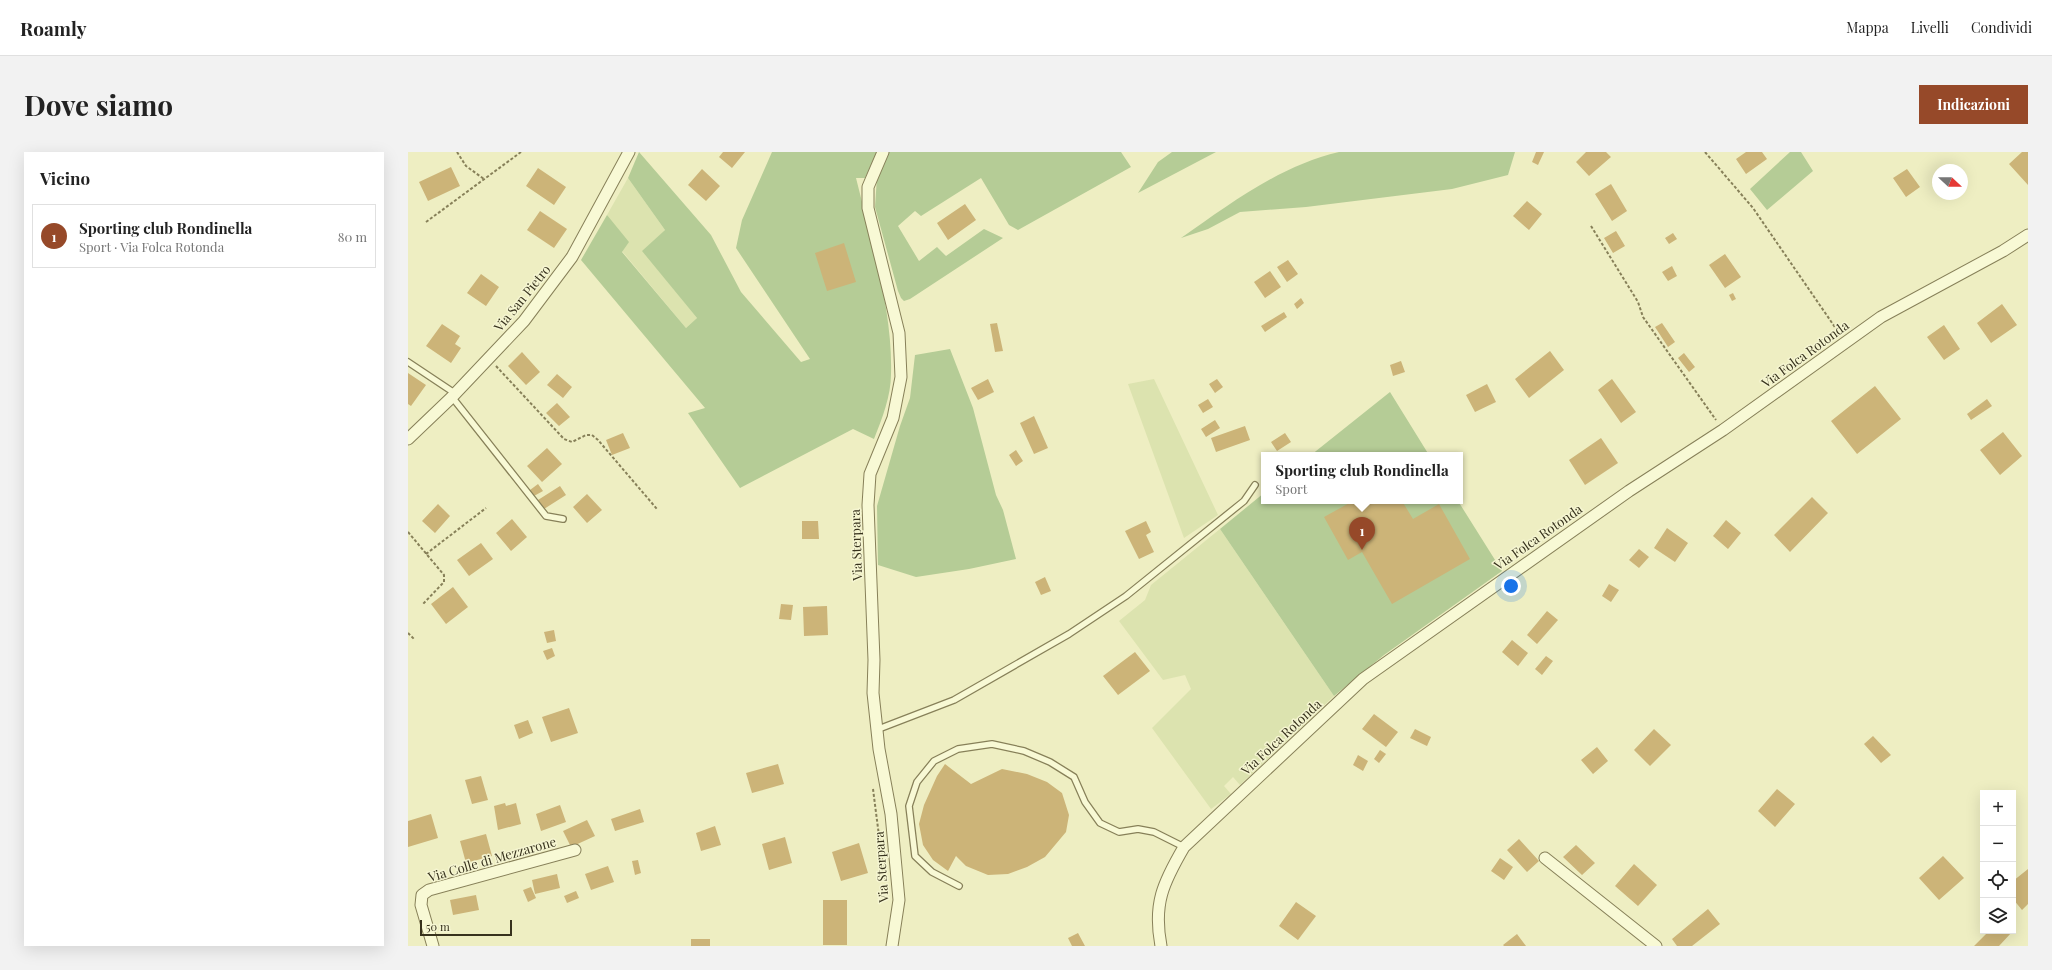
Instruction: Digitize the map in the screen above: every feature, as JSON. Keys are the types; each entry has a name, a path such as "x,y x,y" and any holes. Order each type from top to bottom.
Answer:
{"street":[{"name":"Via San Pietro","path":"408,439 490,359 524,321 572,257 629,152"},
{"name":"Via Sterpara","path":"882,152 868,186 868,208 899,333 901,377 894,418 870,474 868,505 874,660 873,693 876,730 891,814 899,900 892,946"},
{"name":"Via Folca Rotonda","path":"1161,946 1158,932 1159,898 1167,875 1184,848 1363,679 1629,491 1723,430 1881,316 2028,235"},
{"name":"Via Colle di Mezzarone","path":"433,946 420,905 422,895 429,890 576,850"},
{"path":"1545,858 1656,946"}],"lane":[{"path":"408,362 454,395 546,516 562,519"},
{"path":"876,730 954,700 1075,630 1126,596 1244,501 1255,485"},
{"path":"959,886 932,872 915,856 909,806 917,782 934,761 958,749 992,744 1024,751 1050,762 1074,777 1085,802 1100,822 1119,832 1138,829 1154,832 1184,848"}],"path":[{"path":"457,152 466,166 485,179"},
{"path":"426,222 521,152"},
{"path":"1705,152 1753,208 1845,342"},
{"path":"1591,226 1638,302 1643,317 1723,430"},
{"path":"490,359 564,439 572,442 586,435 592,435 598,440 657,508"},
{"path":"426,554 486,508"},
{"path":"408,532 444,575 444,582 422,605"},
{"path":"408,633 414,639"},
{"path":"873,786 885,889"}],"green space":[{"path":"639,152 711,235 741,292 801,362 810,359 736,248 742,220 772,152 877,152 865,178 856,178 880,276 885,301 891,350 891,382 888,399 874,439 853,429 740,488 688,413 705,408 581,260 607,215 629,242 622,252 686,328 697,318 642,251 665,230 628,178"},
{"path":"889,152 1121,152 1131,167 1018,230 1009,225 981,178 921,216 915,211 898,226 919,261 937,247 946,256 984,229 1003,238 910,299 904,301 898,291 875,207 877,177"},
{"path":"1172,152 1216,152 1138,193 1158,162"},
{"path":"1339,152 1515,152 1508,175 1452,189 1306,207 1240,212 1208,229 1181,238 1237,200 1276,176 1317,158"},
{"path":"1790,152 1801,152 1813,171 1767,210 1750,189"},
{"path":"628,178 665,230 643,251 697,318 686,328 622,251 607,215"},
{"path":"950,349 973,408 996,495 1003,510 1016,559 969,569 916,577 878,565 877,506 900,426 910,398 915,355"},
{"path":"1154,379 1218,515 1184,538 1128,384"},
{"path":"1390,392 1427,452 1315,452"},
{"path":"1261,495 1261,504 1460,504 1502,571 1384,655 1334,696 1220,529"},
{"path":"1220,529 1334,696 1240,785 1233,777 1224,786 1231,794 1211,809 1152,728 1191,689 1185,675 1163,680 1119,621 1145,600 1151,585"}],"building":[{"path":"723,152 745,152 732,168 719,157"},
{"path":"1536,152 1544,152 1538,165 1532,162"},
{"path":"1586,152 1606,152 1611,157 1589,176 1576,162"},
{"path":"1746,152 1762,152 1767,159 1746,174 1736,159"},
{"path":"2022,152 2028,152 2028,185 2009,164"},
{"path":"451,167 460,186 428,201 419,182"},
{"path":"538,168 566,187 554,205 526,186"},
{"path":"702,169 720,186 706,201 688,185"},
{"path":"1907,169 1920,187 1906,197 1893,178"},
{"path":"1611,184 1627,211 1612,221 1595,194"},
{"path":"1527,201 1542,214 1529,230 1513,216"},
{"path":"965,204 976,220 948,240 937,223"},
{"path":"540,211 567,229 554,248 527,230"},
{"path":"1616,231 1625,246 1613,253 1604,238"},
{"path":"1673,233 1677,239 1669,244 1665,238"},
{"path":"844,243 856,282 827,291 815,253"},
{"path":"1725,254 1741,277 1725,288 1709,265"},
{"path":"1288,260 1298,274 1287,282 1277,267"},
{"path":"1672,266 1677,276 1668,281 1662,272"},
{"path":"1270,271 1281,287 1265,298 1254,282"},
{"path":"481,274 499,287 486,306 467,293"},
{"path":"1733,293 1736,299 1732,301 1729,295"},
{"path":"1301,298 1304,303 1297,309 1294,304"},
{"path":"2002,304 2017,325 1991,343 1977,323"},
{"path":"1284,312 1287,317 1265,332 1261,326"},
{"path":"997,323 1003,351 995,352 990,324"},
{"path":"1662,323 1675,342 1668,347 1655,327"},
{"path":"442,324 460,336 455,344 461,348 451,363 426,346"},
{"path":"1944,325 1960,349 1944,360 1927,337"},
{"path":"1550,351 1564,370 1529,398 1515,379"},
{"path":"522,352 540,372 526,385 508,366"},
{"path":"1684,353 1695,367 1689,372 1678,358"},
{"path":"1401,361 1405,372 1393,376 1390,365"},
{"path":"408,373 426,385 411,406 408,404"},
{"path":"557,374 572,387 563,398 547,385"},
{"path":"988,379 994,392 978,400 971,388"},
{"path":"1217,379 1223,387 1215,393 1209,384"},
{"path":"1612,379 1636,412 1621,423 1598,390"},
{"path":"1487,384 1496,402 1475,412 1466,395"},
{"path":"1875,386 1901,419 1857,454 1831,421"},
{"path":"1208,399 1213,407 1203,413 1198,405"},
{"path":"1987,399 1992,406 1971,420 1967,414"},
{"path":"557,403 570,417 559,426 546,413"},
{"path":"1034,416 1048,448 1034,454 1020,423"},
{"path":"1215,420 1220,428 1206,437 1201,429"},
{"path":"1245,426 1250,440 1216,452 1211,438"},
{"path":"2003,432 2022,456 2000,475 1980,450"},
{"path":"623,433 630,448 612,455 606,440"},
{"path":"1285,433 1291,442 1277,451 1271,442"},
{"path":"1601,438 1618,463 1585,485 1569,460"},
{"path":"547,448 562,464 542,482 527,466"},
{"path":"1016,450 1023,461 1016,466 1009,455"},
{"path":"538,484 543,491 534,496 530,490"},
{"path":"560,486 566,495 544,509 538,500"},
{"path":"587,494 602,510 587,523 573,507"},
{"path":"1812,497 1828,513 1790,552 1774,535"},
{"path":"438,504 450,516 435,533 422,521"},
{"path":"1348,504 1404,504 1413,519 1439,504 1470,559 1392,604 1362,552 1348,560 1324,517"},
{"path":"512,519 527,537 511,551 496,533"},
{"path":"1726,520 1741,533 1728,549 1713,536"},
{"path":"802,521 818,521 819,539 802,539"},
{"path":"1146,521 1151,532 1146,535 1154,552 1139,559 1125,531"},
{"path":"1667,528 1688,543 1675,562 1654,548"},
{"path":"481,543 493,559 469,576 457,560"},
{"path":"1639,549 1649,557 1639,568 1629,560"},
{"path":"1045,577 1051,591 1041,595 1035,582"},
{"path":"1609,584 1619,590 1611,602 1602,596"},
{"path":"453,587 468,607 446,624 431,604"},
{"path":"781,604 793,605 791,620 779,619"},
{"path":"827,606 828,635 804,636 803,607"},
{"path":"1547,611 1558,620 1537,644 1527,635"},
{"path":"554,630 556,641 547,643 544,632"},
{"path":"1512,640 1528,653 1518,666 1502,652"},
{"path":"552,648 555,656 547,660 543,651"},
{"path":"1135,652 1150,671 1118,695 1103,676"},
{"path":"1546,656 1553,661 1542,675 1535,669"},
{"path":"569,708 578,733 551,742 542,717"},
{"path":"1374,714 1398,732 1386,747 1362,729"},
{"path":"528,720 533,733 519,739 514,725"},
{"path":"1415,729 1431,737 1427,746 1410,738"},
{"path":"1654,729 1671,745 1650,766 1634,750"},
{"path":"1873,736 1891,755 1881,763 1864,744"},
{"path":"1597,747 1608,761 1593,774 1581,760"},
{"path":"1380,750 1386,754 1379,763 1374,759"},
{"path":"1358,755 1368,761 1363,771 1353,765"},
{"path":"778,764 784,784 752,793 746,773"},
{"path":"945,764 971,784 1002,769 1027,774 1047,782 1062,793 1069,815 1066,832 1045,857 1027,867 1008,874 988,875 966,866 956,856 948,871 933,860 923,845 919,824 924,805 937,776"},
{"path":"481,776 488,800 472,804 465,780"},
{"path":"1777,789 1795,804 1775,827 1758,811"},
{"path":"505,803 506,806 516,803 521,824 498,830 494,806"},
{"path":"560,805 566,822 541,831 536,814"},
{"path":"640,809 644,822 615,831 611,819"},
{"path":"431,814 438,838 408,847 408,821"},
{"path":"587,820 595,836 571,847 563,831"},
{"path":"715,826 721,845 701,851 696,833"},
{"path":"486,834 492,856 466,863 460,841"},
{"path":"785,837 792,863 769,870 762,844"},
{"path":"1519,839 1539,861 1527,872 1507,850"},
{"path":"859,843 868,873 841,881 832,852"},
{"path":"1576,845 1595,863 1582,875 1563,857"},
{"path":"1943,856 1964,878 1939,900 1919,878"},
{"path":"1500,858 1513,867 1504,880 1491,871"},
{"path":"638,860 641,873 635,875 632,861"},
{"path":"1634,864 1657,885 1638,906 1615,886"},
{"path":"608,866 614,882 591,890 585,874"},
{"path":"2028,869 2028,904 2022,910 2016,903 2016,879"},
{"path":"557,874 560,888 535,894 532,880"},
{"path":"531,887 536,898 528,902 523,890"},
{"path":"576,891 579,898 567,903 564,896"},
{"path":"476,895 479,910 453,915 450,900"},
{"path":"823,900 847,900 847,945 823,945"},
{"path":"1296,902 1316,916 1298,940 1279,926"},
{"path":"1708,909 1720,924 1692,946 1677,946 1672,939"},
{"path":"1078,933 1085,946 1072,946 1068,938"},
{"path":"1517,934 1526,946 1503,945"},
{"path":"1986,934 2010,934 1999,946 1974,946"},
{"path":"691,939 710,939 710,946 691,946"}],"place":[{"name":"Sporting club Rondinella","path":"1362,550"}]}
